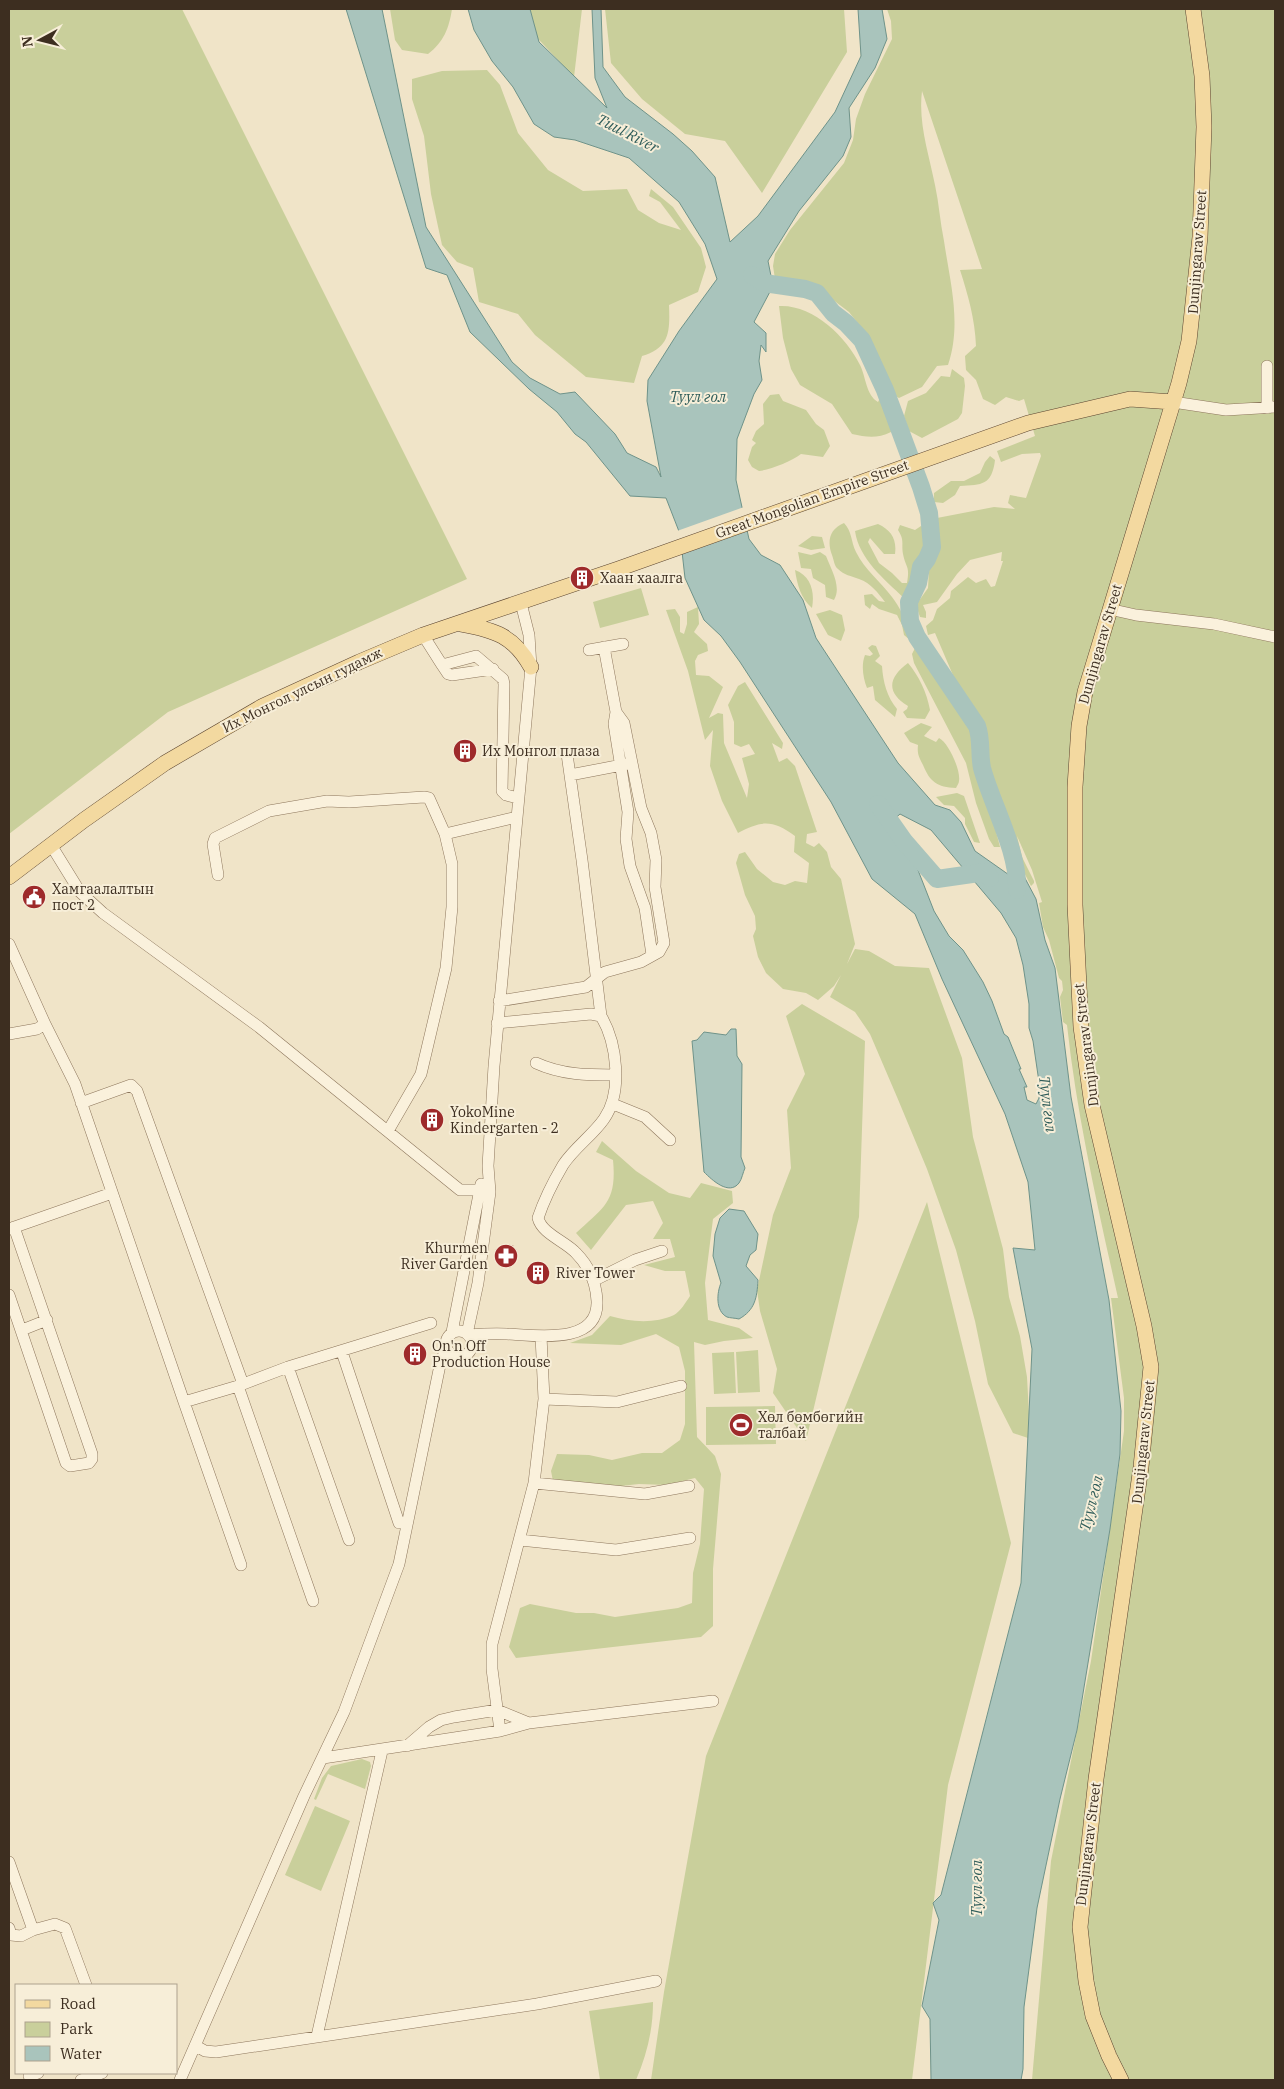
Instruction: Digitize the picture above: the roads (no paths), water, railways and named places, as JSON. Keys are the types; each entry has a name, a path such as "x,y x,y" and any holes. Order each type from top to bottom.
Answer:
{"main road":[{"name":"Dunjingarav Street","path":"1121,2080 1109,2056 1094,2016 1086,1982 1080,1927 1098,1760 1141,1467 1151,1367 1144,1326 1092,1105 1081,1027 1076,946 1075,788 1078,726 1085,692 1185,361 1192,326 1202,204 1204,98 1194,9"},
{"name":"Great Mongolian Empire Street","path":"457,623 618,569 1005,430 1130,399 1172,402"},
{"name":"Их Монгол улсын гудамж","path":"9,877 51,844 164,763 216,732 263,706 326,676 423,635 457,623"},
{"path":"457,623 488,629 504,636 520,650 531,667"}],"street":[{"path":"1172,402 1226,410 1273,408 1267,366"},
{"path":"437,1380 456,1357 466,1355 490,1192 488,1166 497,1023 531,667 529,635 521,603"},
{"path":"1109,609 1145,616 1214,624 1275,637"},
{"path":"423,635 447,673 452,675 493,669"},
{"path":"589,650 623,644"},
{"path":"604,647 616,712 614,724 628,812 626,839 630,866 645,908 652,955"},
{"path":"442,665 474,655 501,676 504,684 502,791 506,795 518,798"},
{"path":"499,1001 586,987 605,972 641,962 658,952 664,943 655,887 656,860 651,833 641,808 624,723 616,712"},
{"path":"452,1332 460,1331 469,1337 490,1333 541,1336 571,1334 587,1325 597,1310 594,1280 576,1253 543,1228 538,1218 564,1164 604,1120 613,1104 616,1075 610,1031 601,1016 567,754"},
{"path":"570,775 632,763"},
{"path":"218,875 213,844 214,838 269,810 327,801 349,802 429,798 445,834 452,864 452,907 446,968 421,1074 388,1131"},
{"path":"445,834 517,817"},
{"path":"51,844 80,892 103,913 259,1027 460,1190 478,1190"},
{"path":"9,944 13,962 75,1084 242,1565"},
{"path":"497,1023 591,1014 601,1016"},
{"path":"9,1034 36,1029 45,1024"},
{"path":"536,1063 552,1070 582,1075 616,1075"},
{"path":"81,1103 131,1085 137,1091 313,1601"},
{"path":"613,1104 645,1117 670,1140"},
{"path":"180,2080 363,1664 398,1564 437,1380 446,1348 446,1339 452,1332 478,1190 488,1166"},
{"path":"9,1295 66,1463 70,1466 89,1463 92,1459 92,1454 47,1320 11,1228 112,1193"},
{"path":"594,1280 635,1260 662,1251"},
{"path":"22,1330 47,1320"},
{"path":"184,1402 240,1385 288,1367 342,1352 431,1323"},
{"path":"500,1731 492,1669 492,1644 534,1483 544,1399 541,1336"},
{"path":"446,1348 449,1353 456,1357"},
{"path":"342,1352 399,1523"},
{"path":"288,1367 349,1540"},
{"path":"544,1399 617,1402 681,1386"},
{"path":"534,1483 645,1494 689,1486"},
{"path":"520,1540 616,1550 690,1538"},
{"path":"323,1758 382,1751 500,1731 529,1723 713,1700"},
{"path":"407,1746 428,1727 453,1717 497,1710 529,1723"},
{"path":"318,2036 382,1751"},
{"path":"9,1862 34,1930"},
{"path":"9,1928 12,1935 21,1936 55,1924 64,1928 86,1984"},
{"path":"196,2046 205,2051 216,2052 528,2006 656,1981"},
{"path":"81,2080 99,2074"}],"water":[{"name":"Туул гол","path":"346,9 382,9 426,227 512,362 530,378 560,394 575,392 615,434 627,453 656,467 661,477 647,401 648,380 679,331 717,279 705,244 679,202 629,158 575,140 554,137 534,124 513,87 492,61 474,30 468,9 530,9 539,42 607,108 595,78 592,9 601,9 603,67 625,97 673,134 692,151 715,177 730,242 758,216 835,112 861,56 858,9 882,9 887,39 875,68 849,108 851,137 843,156 799,211 768,261 773,286 754,322 766,333 766,352 761,345 759,361 762,380 754,394 737,439 736,480 749,539 761,555 780,565 803,600 816,638 898,763 935,805 950,810 961,822 975,851 1012,877 1012,869 1017,863 1036,899 1045,940 1055,968 1071,1097 1109,1300 1121,1411 1120,1454 1110,1529 1077,1730 1037,1908 1024,2007 1023,2069 1021,2080 931,2080 930,2019 922,2006 939,1920 933,1903 941,1895 1021,1583 1032,1349 1013,1248 1035,1250 1028,1182 1005,1114 942,979 915,914 872,879 831,802 740,662 721,636 704,620 685,578 680,534 666,498 630,496 586,442 575,434 557,412 529,389 470,332 447,275 426,268","holes":["900,814 931,830 1001,913 1016,938 1023,965 1029,1004 1029,1028 1033,1041 1039,1082 1039,1098 1036,1104 1027,1100 1024,1087 1027,1087 1019,1069 1021,1069 1008,1037 1004,1034 983,982 963,950 949,936 934,911 916,865 888,825"]},
{"path":"731,1029 736,1029 737,1056 742,1064 741,1157 745,1168 739,1183 735,1187 730,1188 711,1179 704,1172 692,1041 697,1040 704,1032 726,1035"},
{"path":"729,1209 744,1211 758,1234 756,1250 750,1255 746,1266 758,1280 756,1298 749,1312 739,1319 727,1317 720,1310 718,1296 721,1283 713,1256 715,1234 720,1218"}],"waterway":[{"name":"Туул гол","path":"752,275 764,283 805,289 817,293 833,313 846,323 862,340 885,390 929,513 932,547 921,567 918,583 909,602 910,621 917,637 977,726 982,768 1014,860 1017,890"},
{"name":"Туул гол","path":"878,804 904,841 937,879 986,872 990,878"}],"place":[{"name":"Хаан хаалга","path":"582,578"},
{"name":"Их Монгол плаза","path":"465,751"},
{"name":"Хамгаалалтын пост 2","path":"34,897"},
{"name":"YokoMine Kindergarten - 2","path":"432,1120"},
{"name":"Khurmen River Garden","path":"506,1256"},
{"name":"River Tower","path":"538,1273"},
{"name":"On'n Off Production House","path":"415,1354"},
{"name":"Хөл бөмбөгийн талбай","path":"741,1425"}],"water label":[{"name":"Tuul River","path":"628,133"}]}
